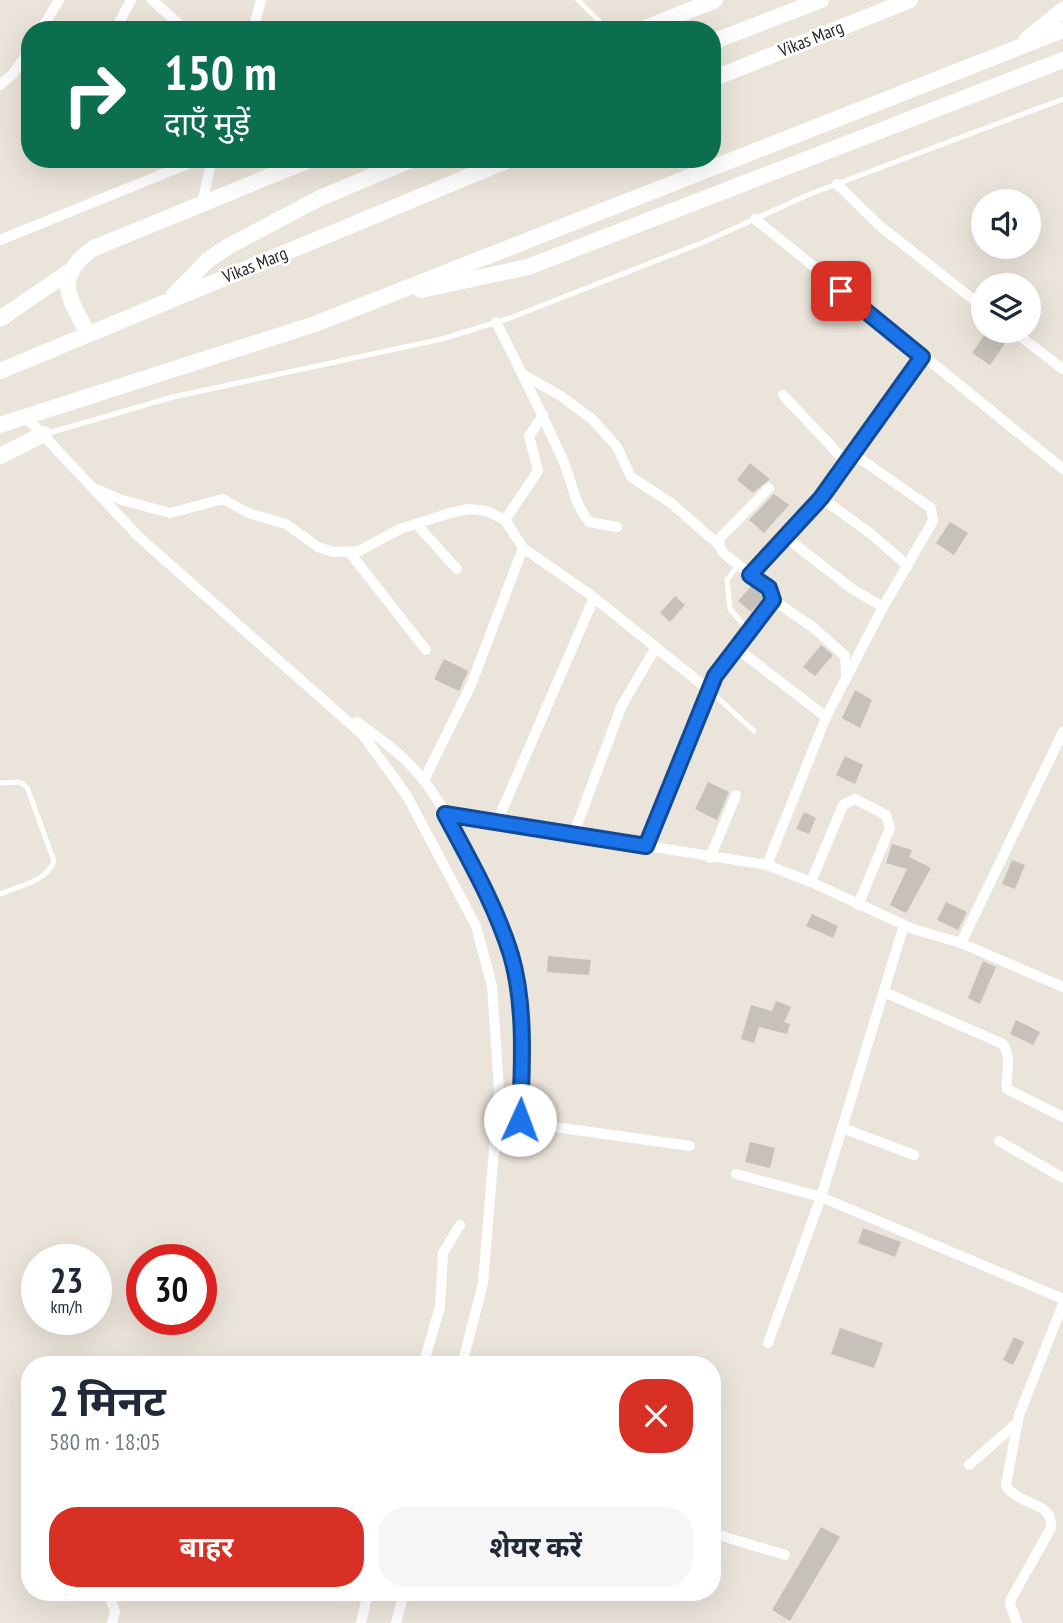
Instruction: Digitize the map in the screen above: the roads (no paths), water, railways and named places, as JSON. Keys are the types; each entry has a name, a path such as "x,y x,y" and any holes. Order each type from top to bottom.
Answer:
{"main road":[{"path":"658,21 689,4 715,0"},
{"path":"721,39 821,0"},
{"name":"Vikas Marg","path":"721,75 910,0"},
{"path":"1017,48 1063,10"},
{"path":"721,165 1063,30"},
{"path":"382,298 528,267 1063,60"},
{"path":"0,319 69,271 80,258 94,248 290,168"},
{"path":"170,299 208,260 229,246 320,198 392,168"},
{"name":"Vikas Marg","path":"0,371 489,168"},
{"path":"0,425 24,415 315,324 712,168"},
{"path":"69,271 67,285 70,301 88,333"},
{"path":"0,360 50,351"},
{"path":"0,456 44,434"}],"street":[{"path":"46,21 59,0"},
{"path":"120,21 131,0"},
{"path":"152,0 176,21"},
{"path":"255,21 261,0"},
{"path":"0,85 21,62"},
{"path":"0,240 178,168"},
{"path":"202,203 210,168"},
{"path":"837,184 880,226 971,298"},
{"path":"755,219 922,357 1063,468"},
{"path":"496,322 543,415 564,464 579,510 589,522 617,527"},
{"path":"1029,343 1063,369"},
{"path":"750,575 821,498 922,357"},
{"path":"522,374 561,396 593,420 617,447 631,477 671,503 719,545 723,553 769,588 773,600 814,628 845,656 846,677"},
{"path":"767,865 826,717 883,607 933,521 934,514 930,508 849,458 783,395"},
{"path":"24,415 140,538 315,691 374,747 407,796 476,926 492,986 499,1089 483,1283 464,1356"},
{"path":"505,520 538,471 529,436 543,415"},
{"path":"93,487 119,499 170,513 223,499 248,513 286,524 326,552 350,553 416,524 469,509 487,511 505,520 523,548 594,598 709,690"},
{"path":"719,545 720,538 769,488"},
{"path":"821,498 870,533 908,566"},
{"path":"416,524 457,569"},
{"path":"783,537 851,588 883,607"},
{"path":"424,780 471,685 523,548"},
{"path":"350,553 426,650"},
{"path":"496,824 594,598"},
{"path":"646,846 709,690 735,647 773,600"},
{"path":"574,834 622,705 656,647"},
{"path":"735,647 826,717"},
{"path":"315,691 386,743 424,780 445,814 502,929 517,984 522,1065 520,1120"},
{"path":"961,943 1063,732"},
{"path":"1054,754 1063,762"},
{"path":"710,858 736,795"},
{"path":"811,882 843,805 855,799 886,815 890,828 858,905"},
{"path":"445,814 767,865 904,925 961,943 1063,987"},
{"path":"768,1343 821,1197 904,925"},
{"path":"884,992 1003,1044 1009,1053 1010,1063 1006,1078 1007,1089 1063,1117"},
{"path":"498,1119 690,1146"},
{"path":"842,1128 914,1155"},
{"path":"999,1141 1063,1178"},
{"path":"736,1174 821,1197 1063,1301 1017,1423 1006,1485 1012,1493 1046,1509 1052,1518 1051,1528 1011,1599 1010,1604 1017,1623"},
{"path":"426,1356 440,1307 443,1253 460,1225"},
{"path":"969,1465 1017,1423"},
{"path":"721,1536 785,1555"},
{"path":"111,1601 115,1612 112,1623"},
{"path":"361,1623 366,1601"},
{"path":"396,1623 402,1601"}],"lane":[{"path":"578,0 599,21"},
{"path":"44,434 173,397 442,340 626,274 837,184 1063,99"},
{"path":"738,565 727,580 730,609 748,630"},
{"path":"709,690 754,731"},
{"path":"0,783 19,782 27,788 54,861 51,869 38,878 0,894"}]}
